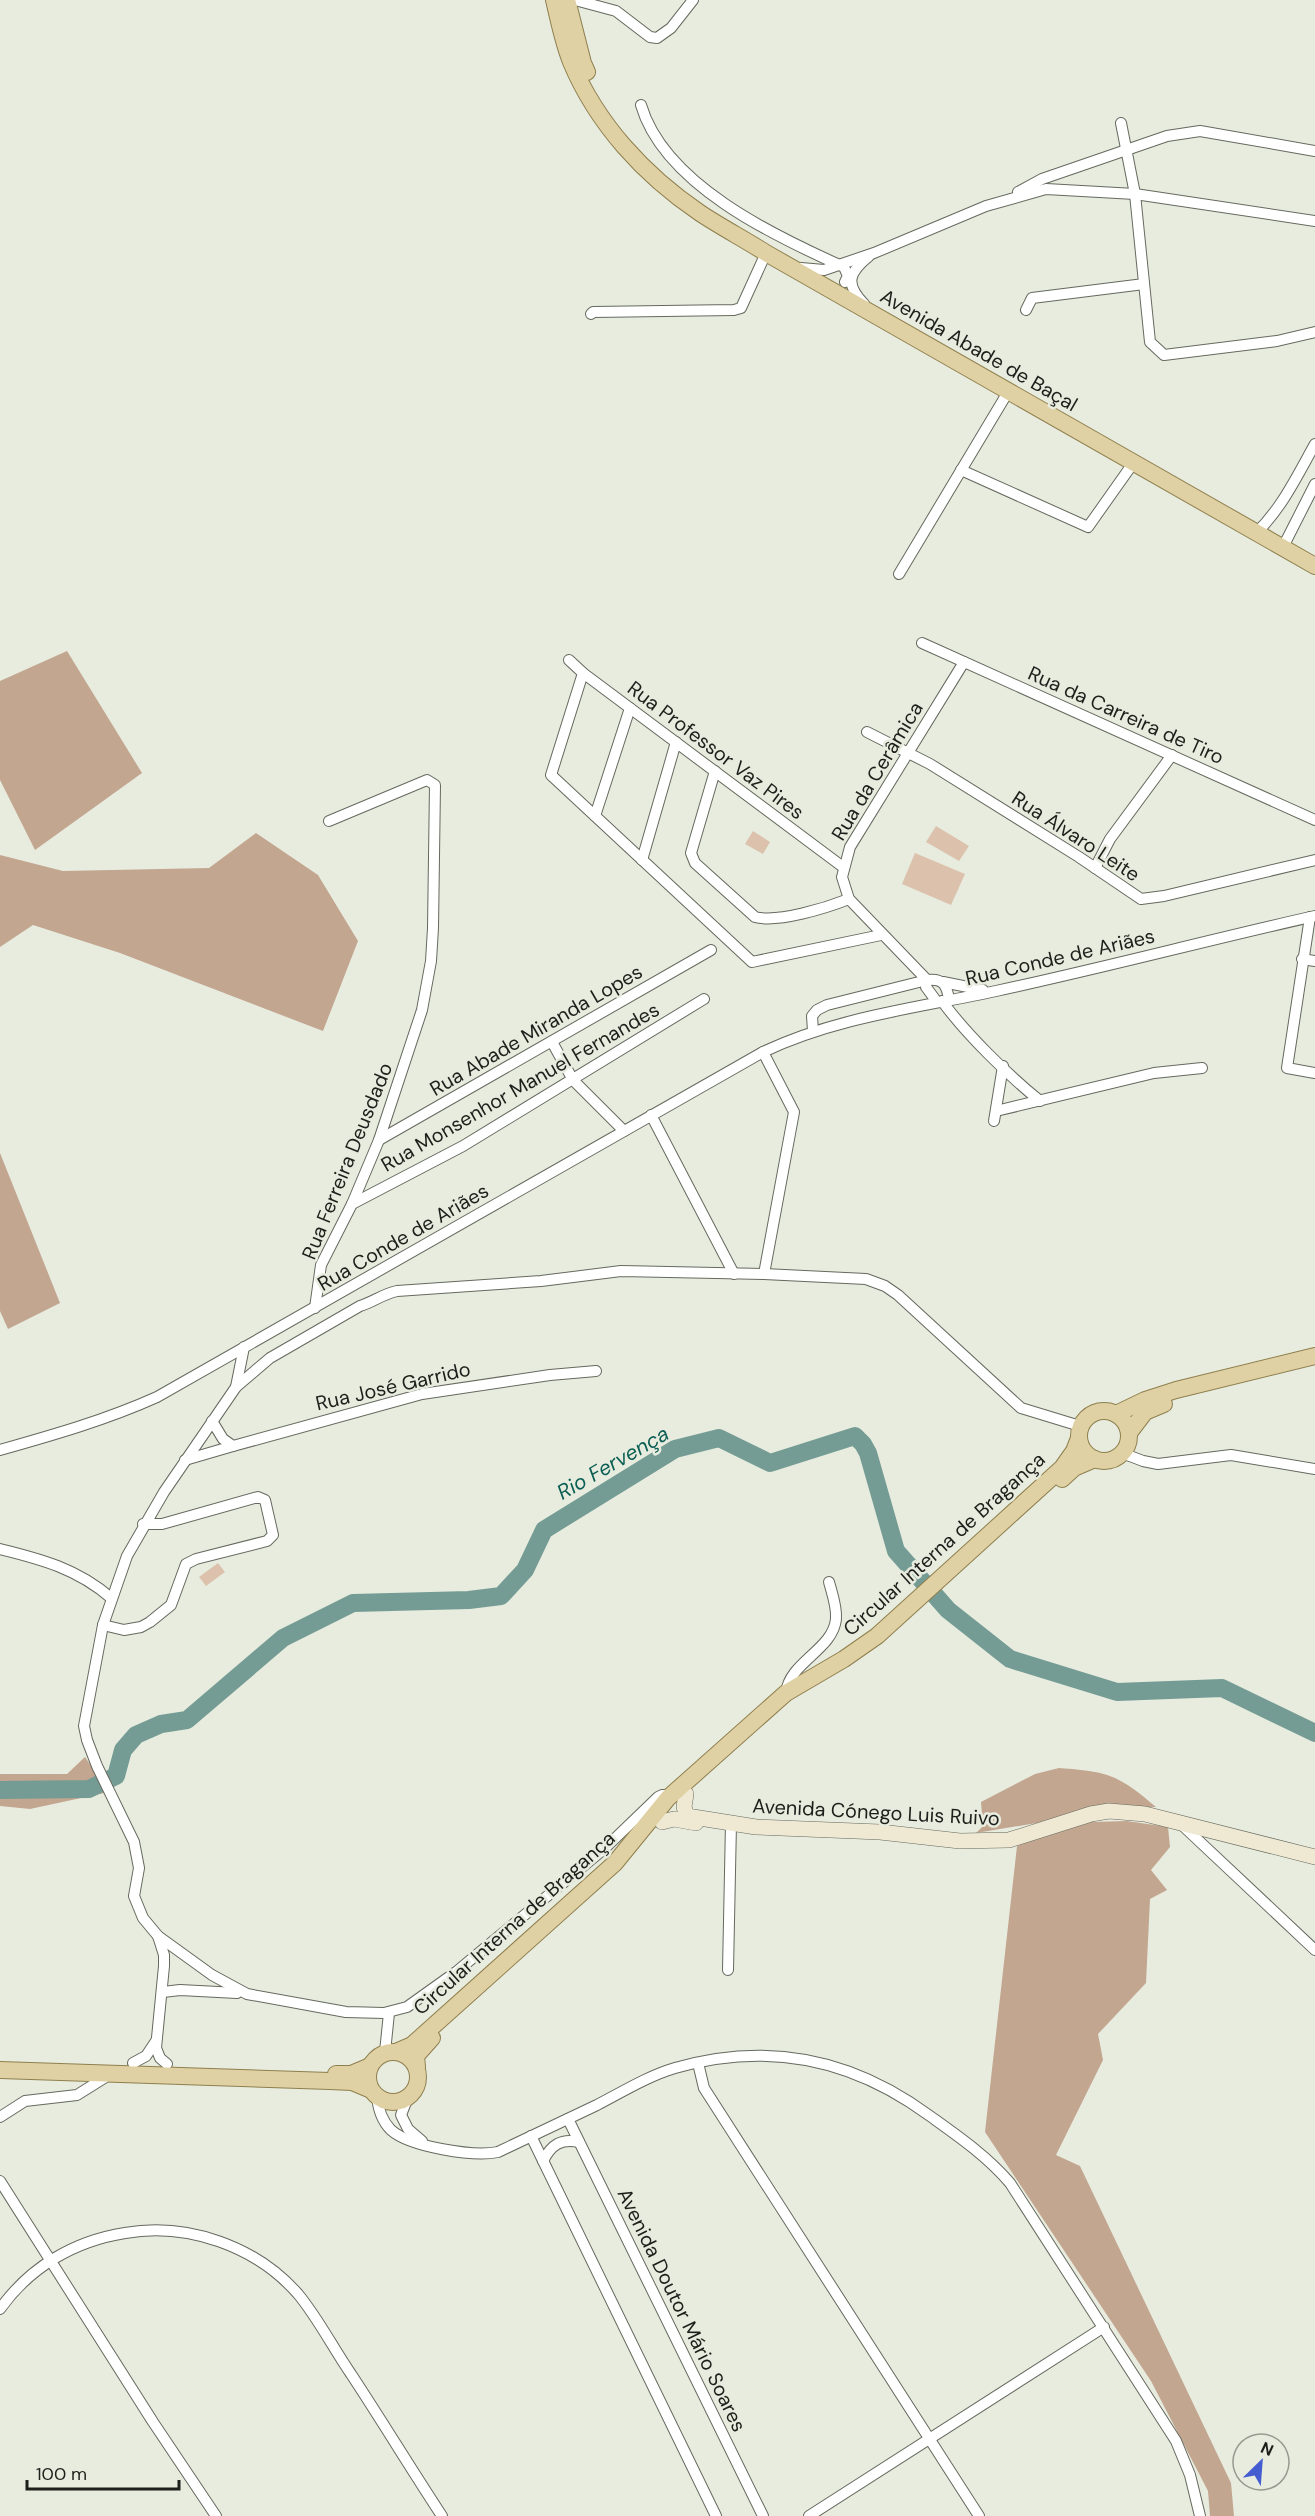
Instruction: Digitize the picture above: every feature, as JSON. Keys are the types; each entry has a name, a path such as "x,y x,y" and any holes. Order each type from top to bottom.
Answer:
{"main road":[{"name":"Avenida Abade de Baçal","path":"555,0 572,63 595,108 613,134 664,187 700,213 766,253 1315,566"},
{"name":"Avenida Abade de Baçal","path":"567,0 583,63 634,157"},
{"path":"1116,1414 1145,1400 1176,1390 1315,1356"},
{"path":"1129,1433 1127,1425 1116,1414 1100,1411 1085,1419 1079,1432 1084,1451 1095,1459 1107,1461 1122,1453 1129,1433 1145,1412 1162,1404 1315,1363"},
{"name":"Circular Interna de Bragança","path":"977,1550 1062,1468 1074,1451 1079,1432"},
{"name":"Circular Interna de Bragança","path":"417,2067 416,2056 425,2044 629,1863 662,1822 679,1794 788,1702 812,1684 865,1654 977,1550 1072,1469 1095,1459"},
{"name":"Circular Interna de Bragança","path":"391,2052 412,2045 615,1863 679,1794 786,1694 894,1625"},
{"path":"0,2070 330,2080 352,2082 374,2093 392,2102 408,2097 418,2084 417,2067 412,2060 391,2052 379,2055 367,2074 374,2093"},
{"path":"0,2064 134,2063 341,2074 351,2074 370,2066"},
{"path":"90,2072 107,2066 169,2068 194,2065"}],"street":[{"path":"574,0 616,10 650,37 657,38 671,28 693,0"},
{"path":"642,105 646,122 669,156 699,186 755,221 835,265 844,267 848,273 845,282"},
{"path":"1121,123 1135,194 1150,342 1164,355 1276,341 1308,340 1315,342"},
{"path":"789,266 814,271 874,253 999,202 1042,179 1106,155 1167,136 1200,131 1315,151"},
{"path":"999,202 1046,189 1135,194 1315,221"},
{"path":"591,314 593,312 734,310 741,308 766,253"},
{"path":"835,265 828,277 829,288 845,282 854,270 874,253"},
{"path":"854,270 851,285 854,294 872,313"},
{"path":"1026,310 1032,298 1144,284"},
{"path":"1276,341 1315,332"},
{"path":"899,574 1008,392"},
{"path":"1257,532 1280,505 1315,444"},
{"path":"961,470 1088,526 1134,462"},
{"path":"1282,547 1315,484"},
{"name":"Rua da Carreira de Tiro","path":"922,643 1315,820"},
{"name":"Rua Professor Vaz Pires","path":"569,660 583,673 843,867"},
{"name":"Rua da Cerâmica","path":"964,662 850,847 842,877 849,899 943,1001 957,1022 1040,1101"},
{"path":"583,673 551,775 752,962 881,935"},
{"path":"595,816 630,708"},
{"name":"Rua Álvaro Leite","path":"867,732 909,752 1095,868 1133,896 1146,900 1315,860"},
{"path":"642,860 676,742"},
{"path":"1095,868 1110,839 1172,755"},
{"path":"715,771 691,853 695,863 755,917 766,920 834,905 849,899"},
{"name":"Rua Ferreira Deusdado","path":"315,1308 321,1265 352,1204 379,1140 422,1010 431,962 435,784 428,780 329,821"},
{"path":"1312,916 1302,959 1287,1068 1315,1073"},
{"name":"Rua Conde de Ariães","path":"0,1450 128,1410 157,1397 763,1052 813,1031 921,1005 995,991 1312,916"},
{"name":"Rua Abade Miranda Lopes","path":"379,1140 711,950"},
{"path":"1302,959 1315,962"},
{"path":"813,1031 812,1016 817,1010 827,1005 926,984 936,979 995,991"},
{"path":"943,982 947,987 943,1001"},
{"path":"921,1005 926,984"},
{"name":"Rua Monsenhor Manuel Fernandes","path":"352,1204 463,1146 704,999"},
{"path":"552,1042 573,1080 624,1131"},
{"path":"763,1052 794,1112 764,1274"},
{"path":"1003,1066 995,1116 1040,1101 1154,1073 1202,1068"},
{"path":"651,1115 734,1274"},
{"path":"167,2064 157,2053 156,2040 163,1992 164,1955 158,1936 138,1908 134,1896 140,1868 139,1857 97,1766 84,1726 111,1598 127,1556 143,1524 236,1387 270,1358 360,1306 372,1303 383,1294 397,1291 529,1282 621,1271 866,1279 898,1295 1014,1403 1079,1432"},
{"path":"370,1277 383,1294"},
{"path":"351,1288 360,1306"},
{"path":"261,1338 270,1358"},
{"path":"236,1387 244,1347"},
{"name":"Rua José Garrido","path":"185,1460 422,1394 540,1376 596,1371"},
{"path":"212,1421 223,1439 232,1446"},
{"path":"1122,1453 1158,1464 1232,1455 1315,1469"},
{"path":"104,1624 124,1630 141,1627 171,1605 186,1564 196,1559 267,1541 273,1535 265,1500 258,1497 162,1524 143,1524"},
{"path":"0,1549 38,1558 65,1568 98,1587 111,1598"},
{"path":"786,1694 790,1679 826,1639 834,1626 836,1616 829,1582"},
{"path":"163,1992 188,1990 247,1994 346,2013 389,2013 417,2001 456,1972 604,1849 658,1797 679,1794 687,1816 708,1821"},
{"name":"Avenida Cónego Luis Ruivo","path":"662,1822 674,1819 696,1823 708,1821 756,1827 880,1832 960,1841 1009,1840 1091,1814 1109,1811 1145,1814 1315,1857"},
{"path":"1179,1822 1315,1950"},
{"path":"728,1970 730,1823"},
{"path":"158,1936 212,1975 247,1994"},
{"path":"389,2013 391,2052"},
{"path":"134,2063 146,2056 156,2040"},
{"path":"374,2093 378,2106 391,2129 404,2138 475,2155 498,2152 648,2079 674,2068 698,2063 761,2054 802,2058 839,2067 873,2081 909,2100 998,2168 1017,2193 1185,2457 1200,2516"},
{"path":"698,2063 704,2088 979,2516"},
{"path":"69,2071 76,2085 74,2092 69,2096"},
{"path":"69,2096 78,2091 90,2072"},
{"path":"0,2117 25,2101 69,2096 82,2092 114,2072"},
{"path":"408,2097 402,2109 403,2119 408,2129 427,2145"},
{"name":"Avenida Doutor Mário Soares","path":"568,2119 763,2516"},
{"path":"531,2136 716,2516"},
{"path":"543,2161 554,2145 562,2141 579,2142"},
{"path":"0,2181 52,2259 59,2276 216,2516"},
{"path":"0,2309 29,2276 52,2259 103,2236 138,2230 169,2230 200,2235 232,2247 262,2264 298,2295 442,2516"},
{"path":"809,2516 1104,2327"}],"shaded area":[{"path":"67,651 142,773 35,850 0,780 0,681"},
{"path":"936,826 969,846 959,861 926,842"},
{"path":"753,831 770,842 763,854 745,844"},
{"path":"256,833 318,875 358,941 323,1031 120,953 33,925 0,947 0,855 63,871 209,868"},
{"path":"915,853 965,874 951,905 902,884"},
{"path":"0,1153 60,1303 8,1329 0,1311"},
{"path":"218,1563 225,1572 206,1586 199,1577"},
{"path":"85,1757 109,1792 30,1809 0,1806 0,1774 67,1774"},
{"path":"1059,1768 1090,1771 1112,1777 1156,1807 1091,1807 1049,1821 976,1833 983,1826 981,1802 1035,1774"},
{"path":"1127,1821 1168,1827 1170,1847 1151,1870 1167,1890 1150,1899 1146,1983 1098,2034 1103,2060 1056,2155 1080,2166 1231,2483 1234,2516 1210,2516 1208,2491 1151,2381 985,2132 1017,1846 1069,1826 1091,1822"}],"waterway":[{"name":"Rio Fervença","path":"0,1790 89,1789 116,1776 123,1750 136,1735 161,1724 187,1720 283,1638 353,1603 469,1600 501,1596 525,1570 544,1530 675,1449 719,1438 770,1463 855,1436 868,1453 896,1551 948,1610 1010,1659 1117,1692 1222,1688 1315,1733"}]}
